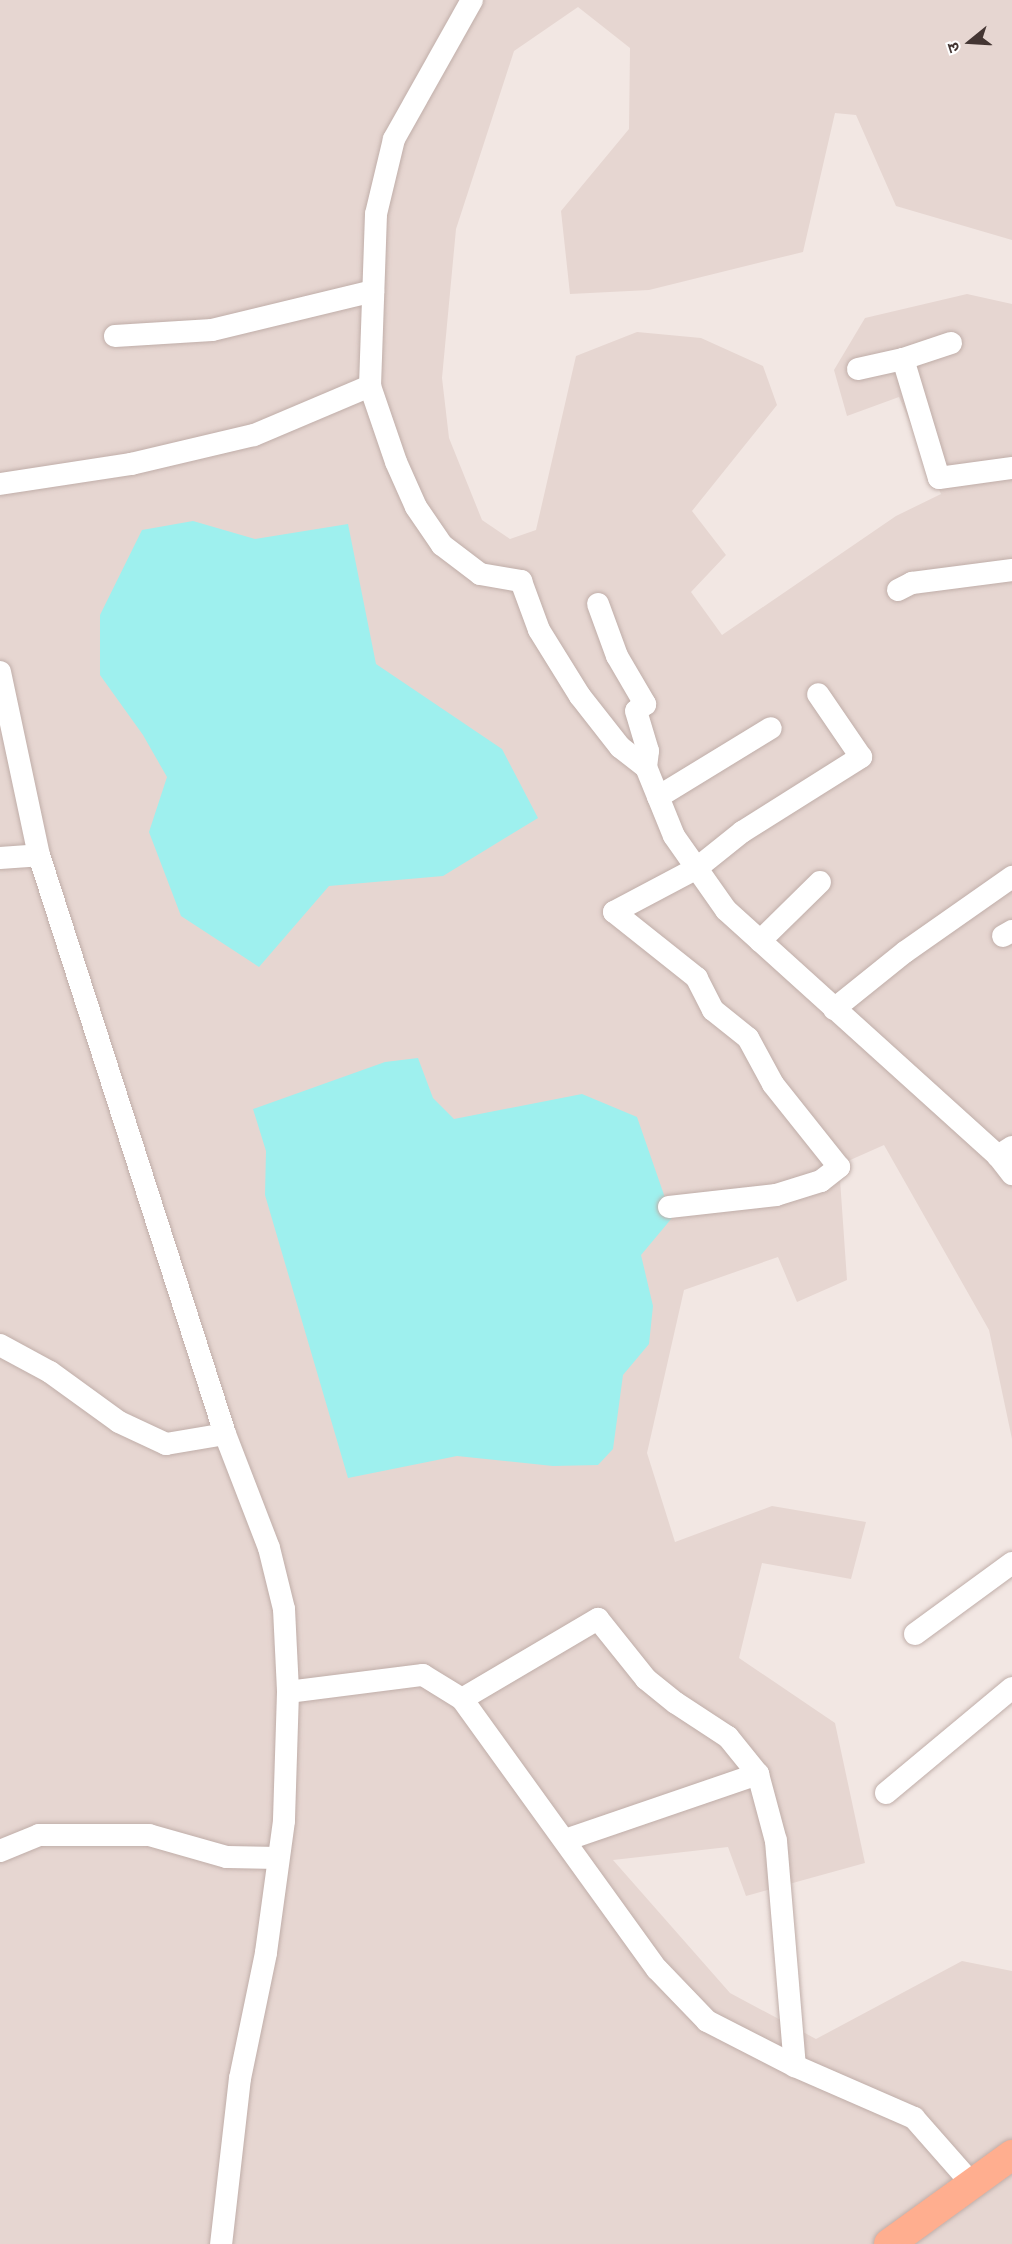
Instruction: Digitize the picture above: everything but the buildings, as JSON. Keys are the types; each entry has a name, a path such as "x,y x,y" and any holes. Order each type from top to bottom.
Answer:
{"main road":[{"path":"889,2244 1012,2155"}],"street":[{"path":"471,0 394,139 376,214 370,386 416,507 442,545 480,574 521,581 539,630 580,696 620,747 646,767"},
{"path":"115,336 212,330 373,291"},
{"path":"858,369 903,359 951,343"},
{"path":"903,359 939,478 1012,468"},
{"path":"0,484 131,464 254,435 370,386"},
{"path":"898,590 912,583 1012,570"},
{"path":"598,604 617,656 645,704 636,711 648,752 646,767 674,836 726,910 834,1009 1005,1151 1012,1174"},
{"path":"0,672 39,855 225,1434 269,1548 284,1609 288,1692 284,1821 266,1953 240,2078 221,2244"},
{"path":"669,1208 776,1195 821,1181 839,1167 772,1084 748,1038 713,1010 697,978 614,912 697,868 742,832 861,757 818,694"},
{"path":"658,797 771,728"},
{"path":"0,858 39,855"},
{"path":"834,1009 905,952 1012,878"},
{"path":"760,941 820,882"},
{"path":"0,1345 50,1372 119,1422 166,1444 225,1434"},
{"path":"915,1634 1012,1563"},
{"path":"462,1699 598,1619 646,1679 676,1704 728,1737 758,1774 776,1841 795,2066"},
{"path":"288,1692 423,1675 462,1699 657,1969 707,2021 795,2066 914,2118 972,2184"},
{"path":"886,1793 1012,1688"},
{"path":"565,1840 758,1774"},
{"path":"0,1851 39,1835 139,1834 227,1857 278,1858"}],"shaded area":[{"path":"0,0 1012,0 1012,240 896,206 856,115 835,113 803,252 649,290 570,294 561,211 629,129 630,48 578,7 514,51 456,229 442,378 449,438 482,520 510,539 536,530 576,356 637,332 701,338 763,366 777,405 692,511 726,555 691,592 722,635 896,516 941,494 899,397 847,416 834,370 865,318 967,294 1012,304 1012,1439 989,1330 884,1145 839,1165 847,1280 797,1302 778,1257 684,1290 647,1453 675,1542 772,1506 866,1522 851,1579 762,1563 739,1658 835,1723 865,1863 746,1896 728,1847 613,1860 730,1993 816,2039 962,1961 1012,1971 1012,2244 0,2244"}],"water":[{"path":"193,521 255,539 348,524 376,664 502,749 538,818 443,876 329,886 259,967 181,916 149,832 167,777 143,735 100,675 100,615 142,530"},
{"path":"418,1058 433,1098 454,1119 582,1094 637,1117 672,1218 641,1255 653,1306 649,1344 623,1375 613,1449 598,1465 553,1466 457,1456 348,1478 265,1195 266,1151 253,1109 385,1062"}]}
